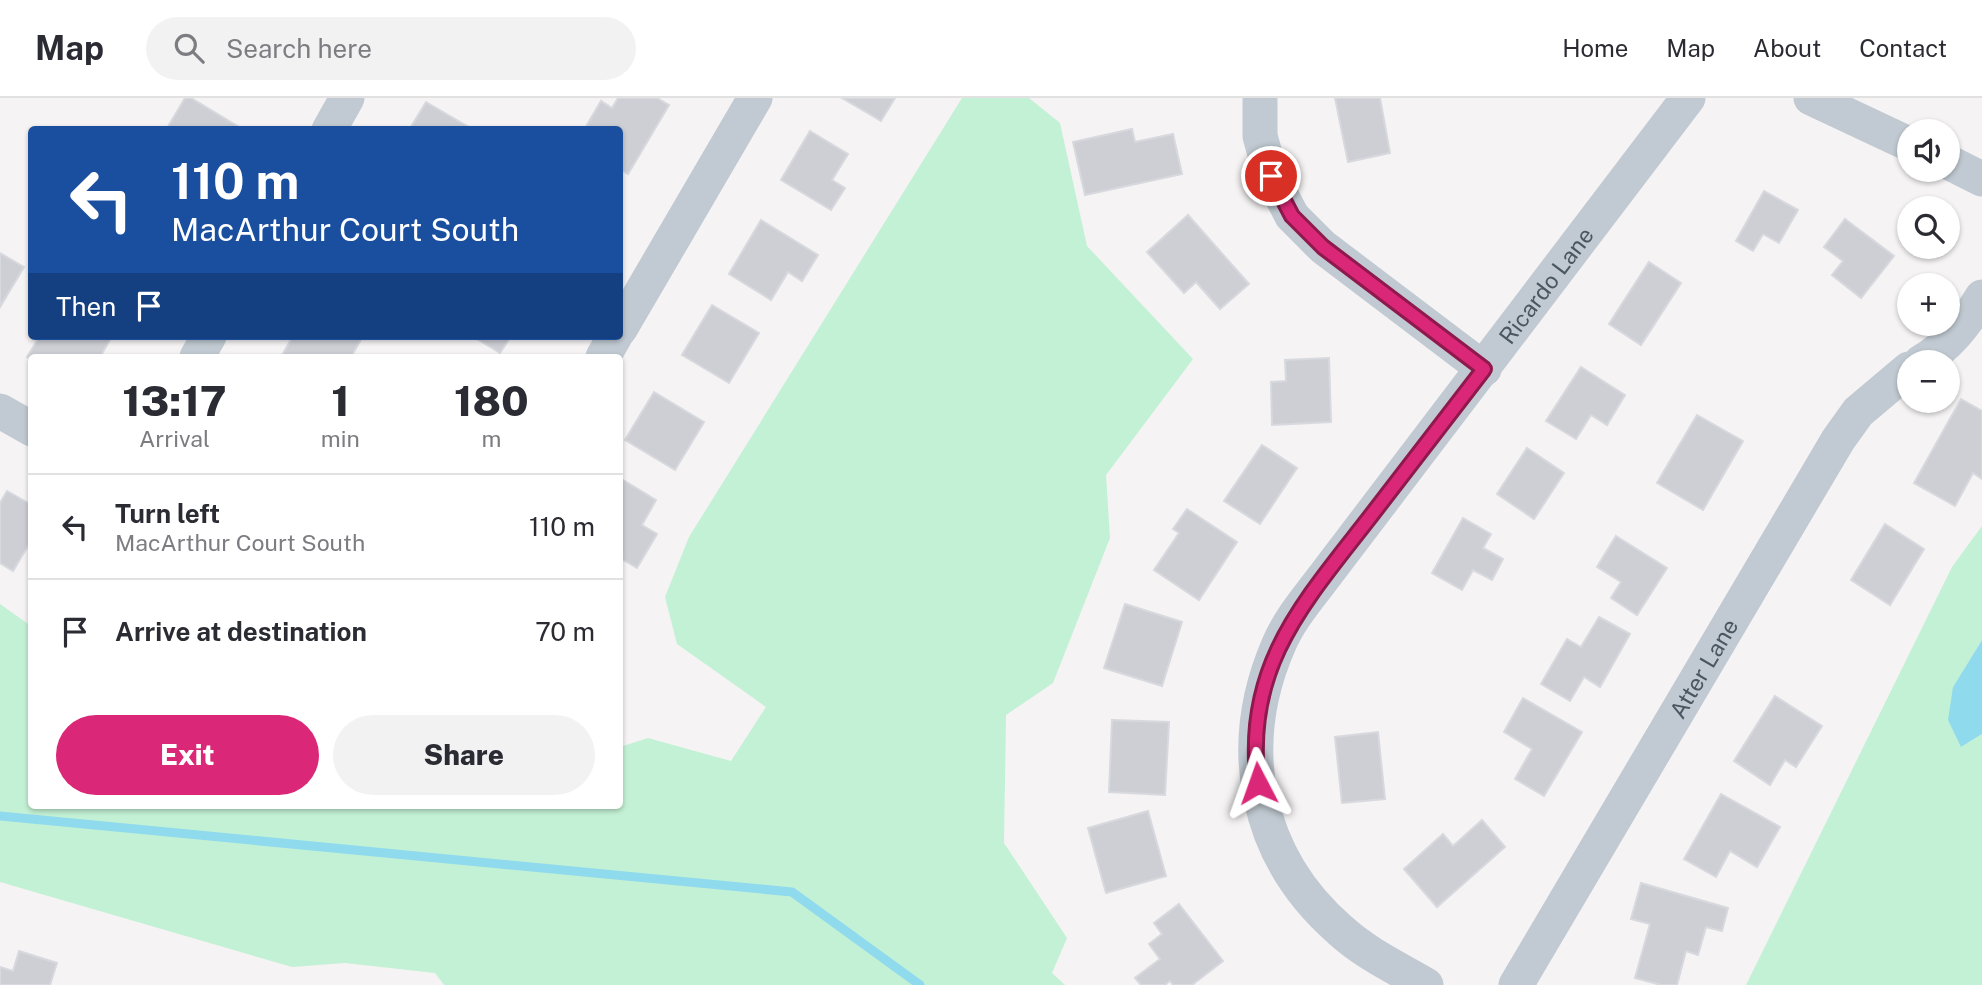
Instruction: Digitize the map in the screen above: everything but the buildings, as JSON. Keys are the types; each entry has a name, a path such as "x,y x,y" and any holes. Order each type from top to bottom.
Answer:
{"street":[{"path":"331,126 347,98"},
{"path":"623,324 755,98"},
{"path":"1260,98 1260,136 1271,176 1292,216 1323,247 1484,369"},
{"name":"Ricardo Lane","path":"1426,985 1341,932 1314,905 1285,866 1266,820 1258,783 1255,759 1258,710 1279,643 1292,620 1688,98"},
{"path":"1811,98 1897,138"},
{"path":"1960,168 1982,179"},
{"path":"1939,350 1961,329 1982,297"},
{"name":"Atter Lane","path":"1516,985 1838,440 1858,412 1897,379"},
{"path":"0,411 28,427"}],"green space":[{"path":"962,98 1029,98 1060,123 1087,246 1193,359 1106,475 1110,538 1053,683 1006,715 1004,843 1067,938 1052,973 1065,985 444,985 435,973 345,963 292,967 0,882 0,604 28,624 28,809 623,809 623,746 648,738 731,761 766,707 677,644 665,597 689,537"},
{"path":"1982,526 1982,640 1953,687 1961,747 1982,734 1982,985 1746,985 1952,567"}],"water":[{"path":"1982,640 1982,734 1961,747 1948,720 1953,687"}],"waterway":[{"path":"0,816 792,892 920,985"}],"route":[{"path":"1258,783 1255,759 1258,710 1279,643 1317,586 1484,369 1323,247 1292,216 1271,176"}]}
